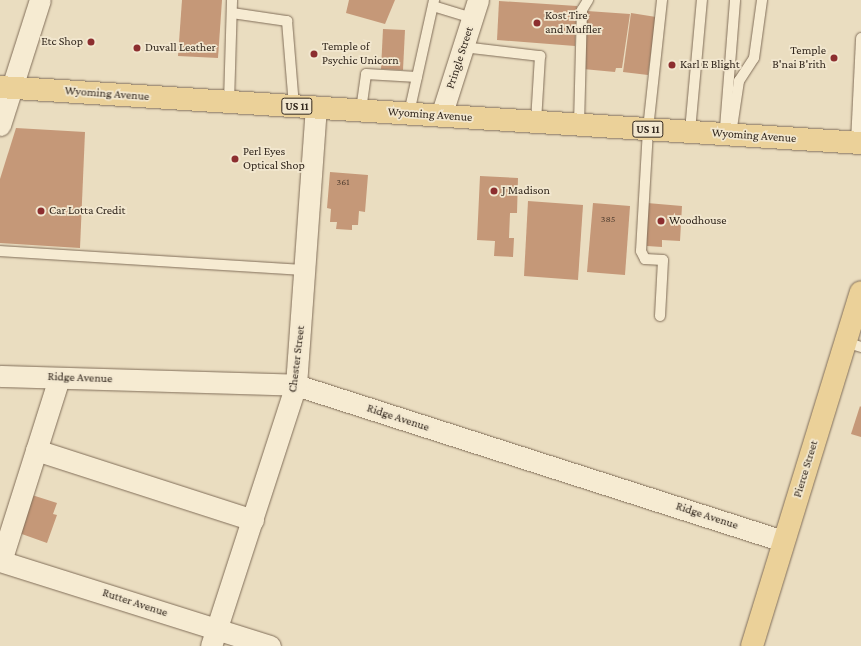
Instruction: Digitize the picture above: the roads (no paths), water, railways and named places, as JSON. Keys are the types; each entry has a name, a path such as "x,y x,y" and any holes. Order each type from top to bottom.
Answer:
{"main road":[{"name":"Wyoming Avenue","path":"6,87 858,142"},
{"name":"Pierce Street","path":"752,646 783,541 853,345 860,298"}],"street":[{"path":"0,125 6,87 40,0"},
{"name":"Pringle Street","path":"441,116 475,9"},
{"name":"Chester Street","path":"214,638 296,385 306,270 316,107"},
{"name":"Ridge Avenue","path":"0,376 296,385 783,541"},
{"path":"1,561 58,378"},
{"path":"36,450 252,520"},
{"name":"Rutter Avenue","path":"1,561 214,638 270,646"}],"lane":[{"path":"229,102 232,0"},
{"path":"579,124 582,10 588,0"},
{"path":"660,316 663,260 645,259 641,251 648,129 662,0"},
{"path":"690,132 702,0"},
{"path":"728,134 735,0"},
{"path":"728,134 738,80 754,58 762,0"},
{"path":"409,113 434,3 475,9"},
{"path":"232,13 287,21 294,106"},
{"path":"858,142 861,38"},
{"path":"463,47 540,56 536,122"},
{"path":"361,110 366,74 417,78"},
{"path":"0,251 306,270"}],"place":[{"name":"Kost Tire and Muffler","path":"537,23"},
{"name":"Etc Shop","path":"91,42"},
{"name":"Duvall Leather","path":"137,48"},
{"name":"Temple of Psychic Unicorn","path":"314,54"},
{"name":"Temple B'nai B'rith","path":"834,58"},
{"name":"Karl E Blight","path":"672,65"},
{"name":"Perl Eyes Optical Shop","path":"235,159"},
{"name":"J Madison","path":"494,191"},
{"name":"Car Lotta Credit","path":"41,211"},
{"name":"Woodhouse","path":"661,221"}]}
